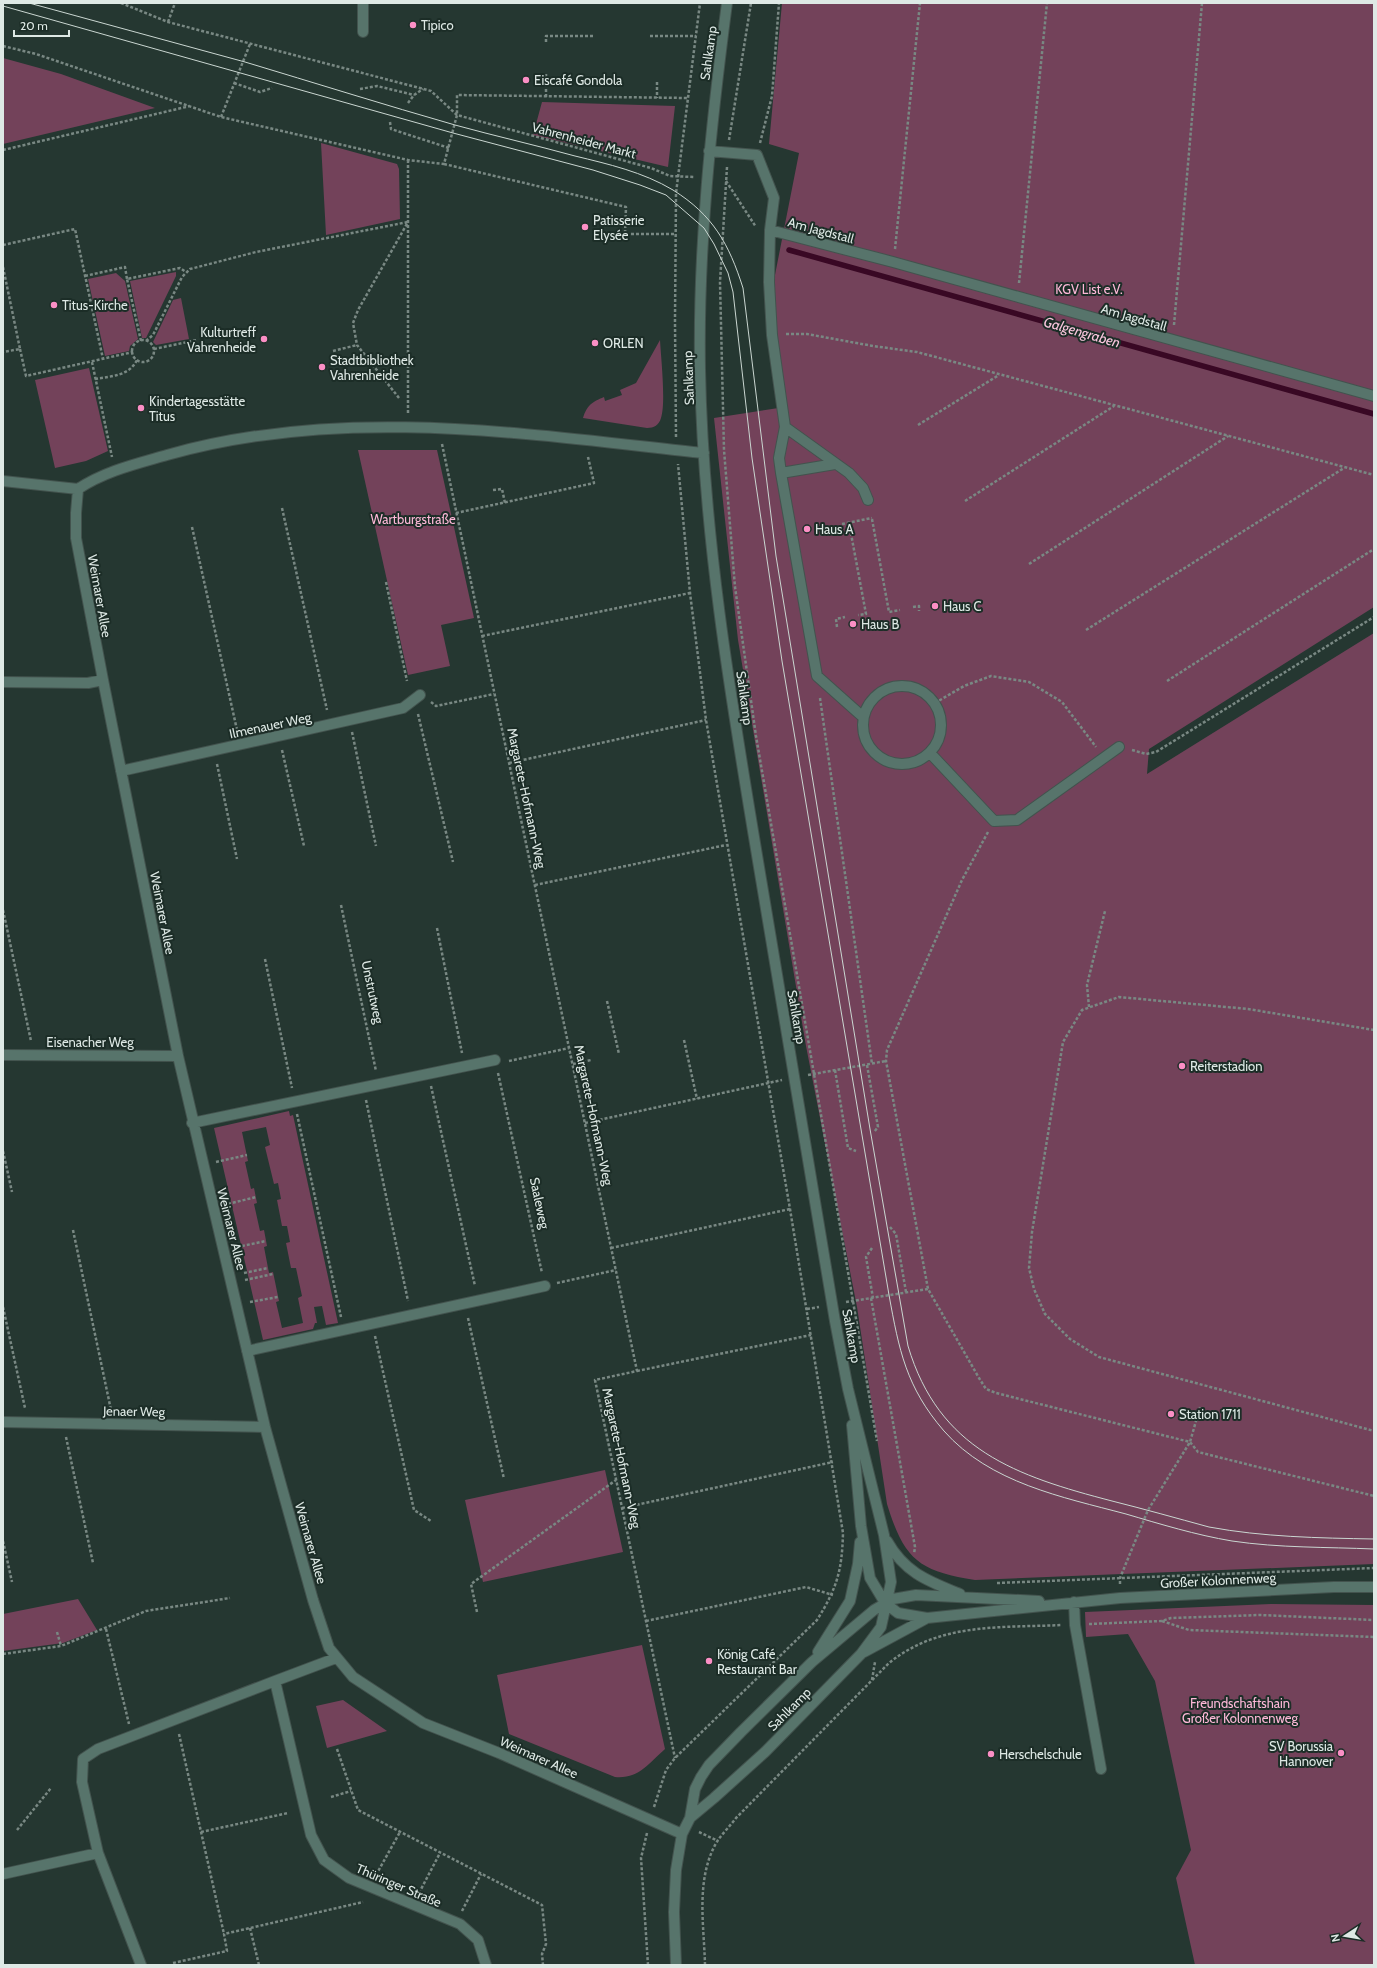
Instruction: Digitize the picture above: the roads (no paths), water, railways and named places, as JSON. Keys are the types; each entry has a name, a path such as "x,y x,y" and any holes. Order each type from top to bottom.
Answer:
{"street":[{"path":"363,3 363,32"},
{"name":"Sahlkamp","path":"686,1826 714,1798 765,1752 861,1654 881,1627 890,1582 884,1535 848,1389 833,1304 732,701 717,591 704,452 700,370 700,279 706,178 727,3"},
{"name":"Am Jagdstall","path":"709,152 757,155 774,198 770,230 769,282 772,335 785,427 779,458 781,473 817,676 863,717"},
{"name":"Am Jagdstall","path":"770,230 893,262 1170,341 1374,396"},
{"path":"3,481 78,489 95,478 115,471 219,442 288,432 408,427 528,434 704,452"},
{"path":"785,427 849,474 863,488 868,500"},
{"path":"781,473 835,464"},
{"name":"Weimarer Allee","path":"78,489 76,538 192,1123 248,1351 265,1427 313,1600 329,1648 352,1677 423,1724 686,1826"},
{"path":"3,682 88,683 103,680"},
{"path":"900,685 914,687 925,693 935,703 940,715 941,728 938,742 930,753 920,760 908,764 895,764 883,760 873,752 866,741 862,729 863,717 868,705 876,695 887,688 900,685"},
{"name":"Ilmenauer Weg","path":"121,771 403,708 418,697"},
{"path":"930,753 994,821 1017,820 1119,747"},
{"name":"Eisenacher Weg","path":"3,1055 178,1056"},
{"path":"192,1123 495,1060"},
{"path":"248,1351 545,1286"},
{"name":"Sahlkamp","path":"848,1389 861,1526 870,1578 874,1587 885,1603"},
{"name":"Jenaer Weg","path":"3,1422 265,1427"},
{"name":"Sahlkamp","path":"812,1662 850,1601 858,1564 861,1526"},
{"name":"Sahlkamp","path":"884,1535 894,1555 912,1572 925,1580 970,1598"},
{"name":"Großer Kolonnenweg","path":"885,1603 898,1613 927,1618 1069,1602 1120,1598 1334,1587 1374,1587"},
{"name":"Großer Kolonnenweg","path":"885,1603 908,1595 1069,1602"},
{"path":"1069,1602 1075,1625 1101,1769"},
{"name":"Sahlkamp","path":"676,1965 674,1898 676,1870 695,1789 709,1765 812,1662 874,1610 885,1603"},
{"name":"Großer Kolonnenweg","path":"861,1654 927,1618"},
{"path":"141,1965 98,1853 82,1782 83,1759 98,1749 336,1658"},
{"name":"Thüringer Straße","path":"275,1681 311,1835 324,1860 349,1878 460,1924 478,1940 486,1965"},
{"path":"3,1874 98,1853"}],"waterway":[{"name":"Galgengraben","path":"789,250 1374,414"}],"tram line":[{"path":"29,3 245,62 455,125 638,173 673,190 687,200 709,220 725,244 738,272 743,288 776,556 870,1129 908,1346 922,1381 939,1411 961,1434 986,1453 1013,1468 1044,1481 1209,1527 1270,1535 1374,1539"},
{"path":"3,6 453,133 593,170 666,195 704,228 714,244 728,273 733,292 752,458 782,661 889,1295 901,1351 906,1367 921,1399 931,1415 944,1431 962,1449 983,1464 1005,1476 1052,1494 1219,1539 1267,1545 1374,1549"}],"place":[{"name":"Tipico","path":"413,25"},
{"name":"Eiscafé Gondola","path":"526,80"},
{"name":"Patisserie Elysée","path":"585,227"},
{"name":"Titus-Kirche","path":"54,305"},
{"name":"Kulturtreff Vahrenheide","path":"264,339"},
{"name":"ORLEN","path":"595,343"},
{"name":"Stadtbibliothek Vahrenheide","path":"322,367"},
{"name":"Kindertagesstätte Titus","path":"141,408"},
{"name":"Haus A","path":"807,529"},
{"name":"Haus C","path":"935,606"},
{"name":"Haus B","path":"853,624"},
{"name":"Reiterstadion","path":"1182,1066"},
{"name":"Station 1711","path":"1171,1414"},
{"name":"König Café Restaurant Bar","path":"709,1661"},
{"name":"SV Borussia Hannover","path":"1341,1753"},
{"name":"Herschelschule","path":"991,1754"}],"park label":[{"name":"KGV List e.V.","path":"1089,289"},
{"name":"Wartburgstraße","path":"413,519"},
{"name":"Freundschaftshain Großer Kolonnenweg","path":"1240,1710"}]}
